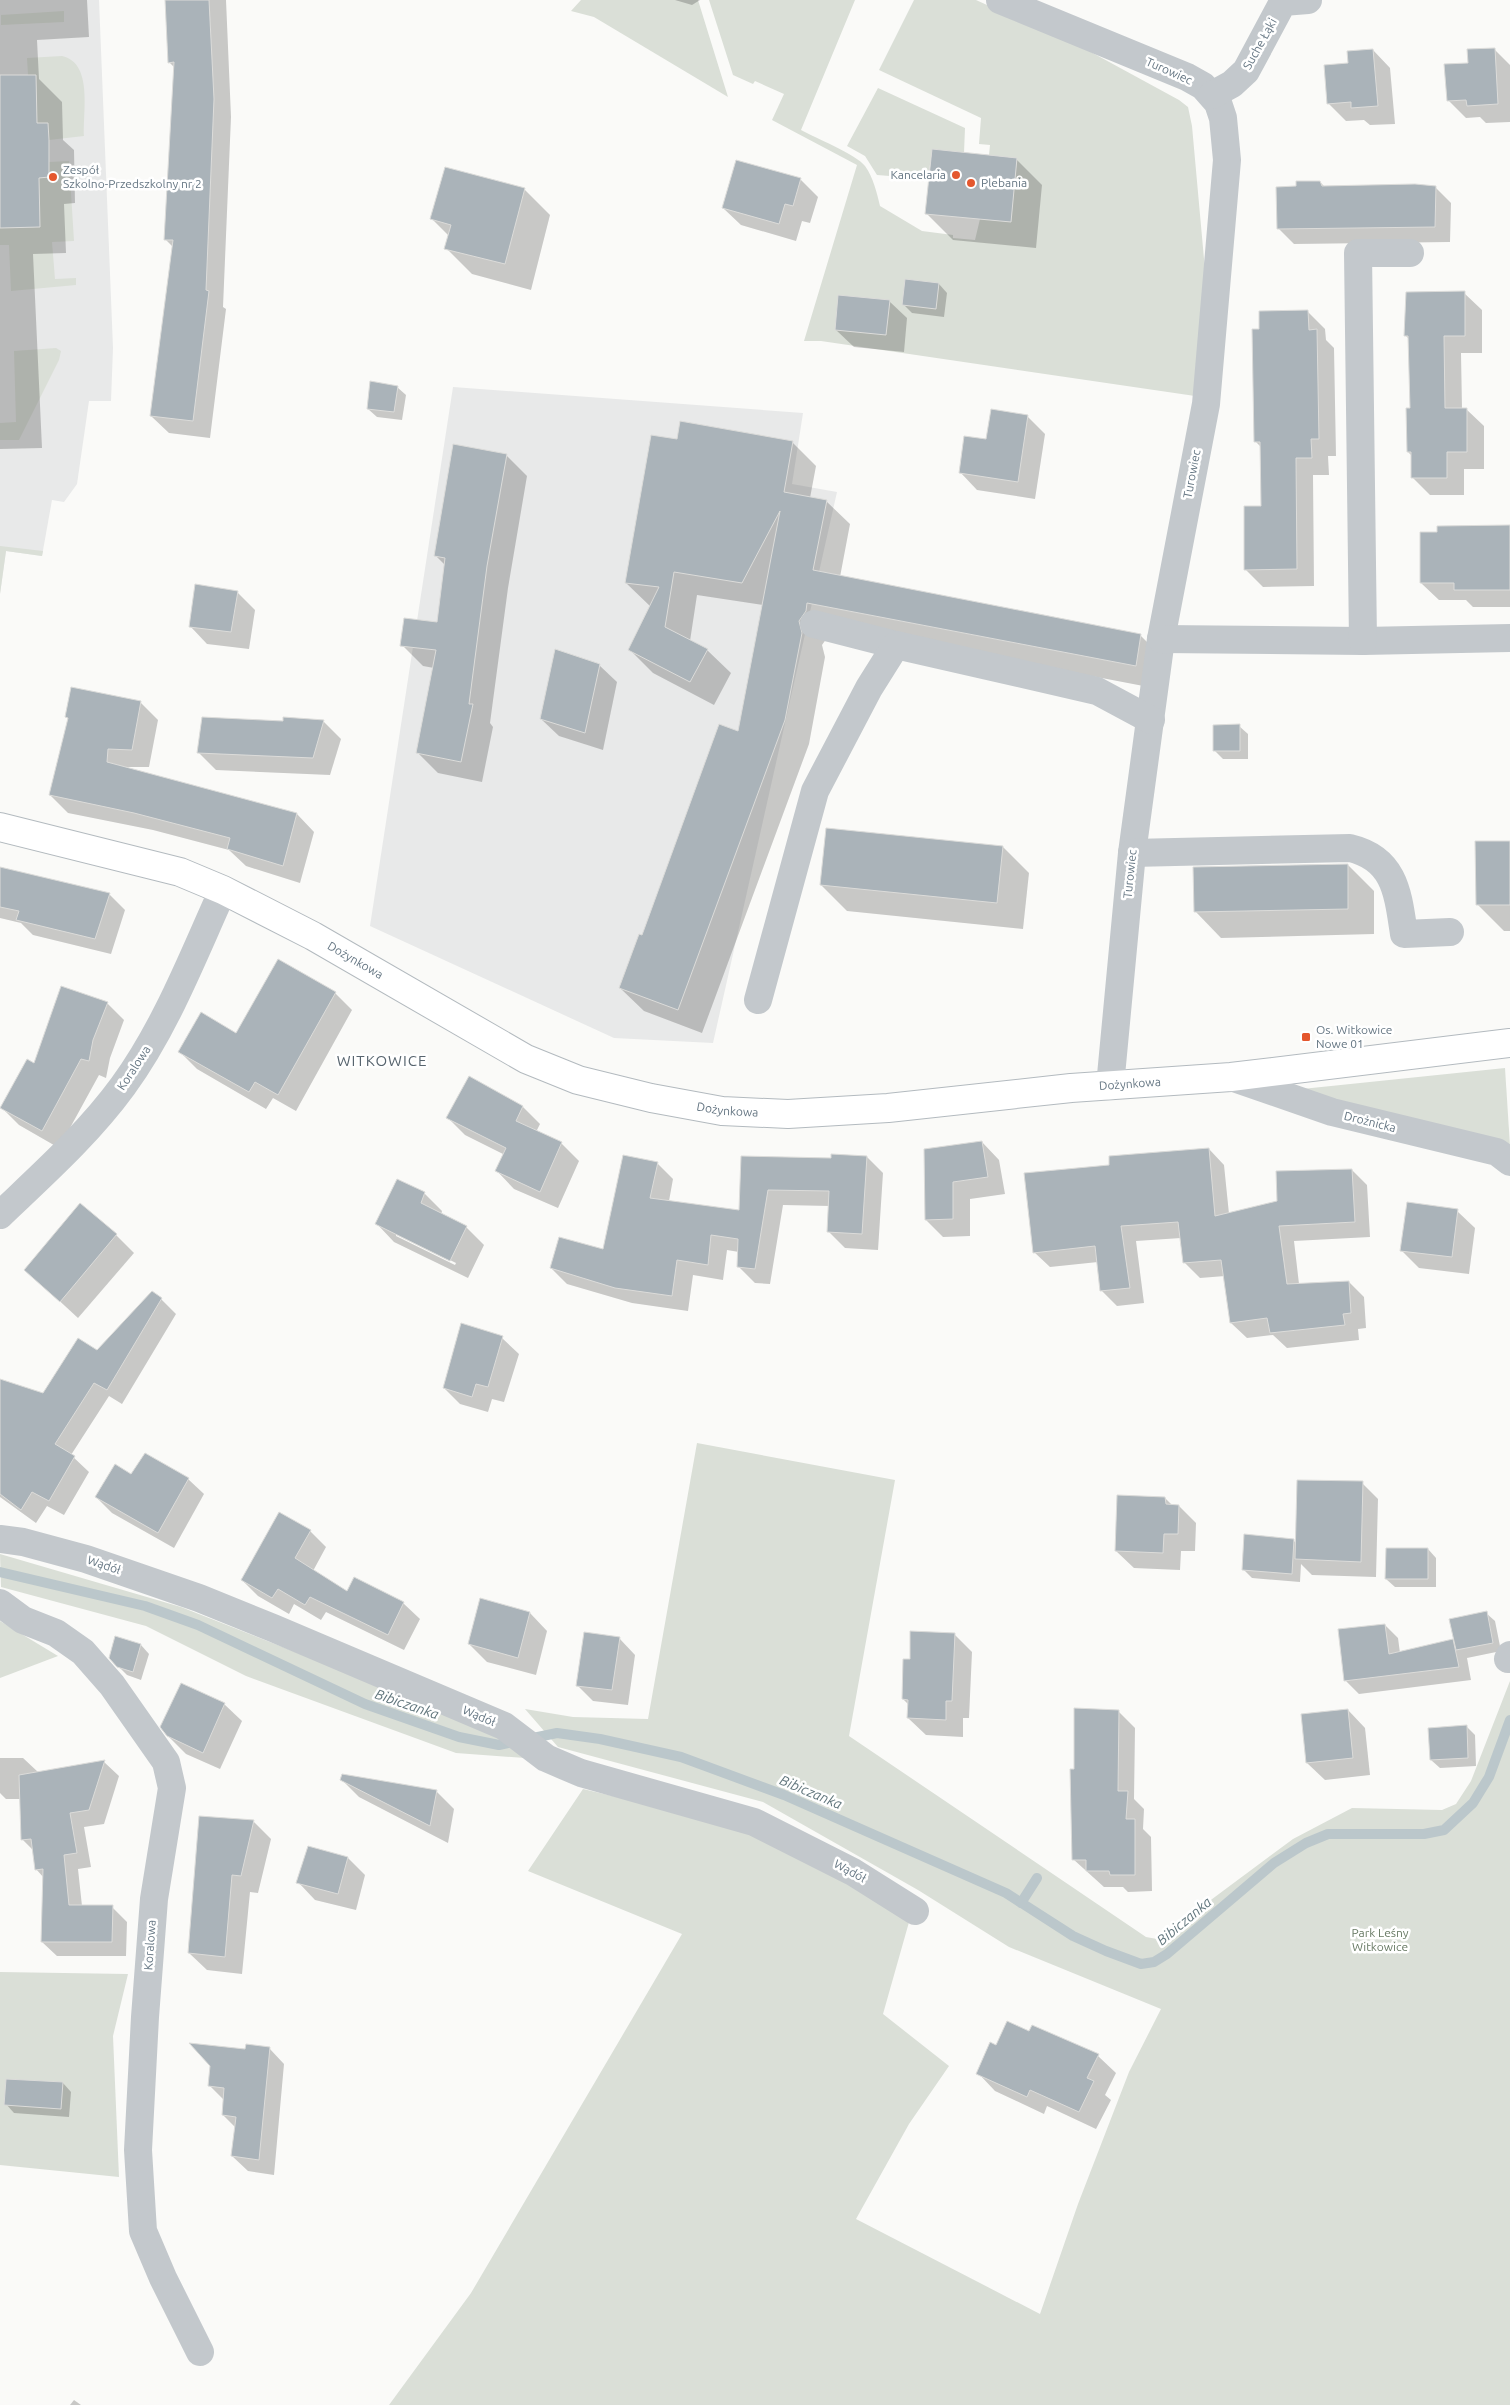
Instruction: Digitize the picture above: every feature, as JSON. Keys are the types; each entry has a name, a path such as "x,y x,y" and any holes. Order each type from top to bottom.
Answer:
{"street":[{"name":"Turowiec","path":"1000,0 1187,77 1212,95 1218,103 1223,118 1227,160 1207,388 1161,639 1132,853 1110,1086"},
{"name":"Suche Łąki","path":"1212,95 1232,84 1246,72 1283,2 1308,0"},
{"path":"1363,641 1358,253 1410,253"},
{"path":"814,624 1096,691 1151,720"},
{"path":"1161,639 1363,641 1510,638"},
{"path":"758,1000 815,791 869,688 896,645"},
{"name":"Dożynkowa","path":"0,827 180,872 223,890 313,936 526,1059 578,1080 651,1098 722,1111 788,1114 888,1108 1110,1086 1231,1077 1510,1043"},
{"path":"1132,853 1350,848 1360,850 1382,864 1394,882 1404,934 1450,932"},
{"name":"Koralowa","path":"0,1215 89,1128 124,1085 156,1033 223,890"},
{"name":"Drożnicka","path":"1231,1077 1332,1112 1497,1152 1510,1162"},
{"name":"Wądół","path":"0,1539 23,1542 86,1559 199,1598 504,1726 546,1758 581,1773 754,1822 853,1872 916,1911"},
{"name":"Koralowa","path":"0,1603 23,1620 56,1633 83,1652 112,1685 166,1762 172,1788 154,1899 138,2150 143,2231 163,2278 200,2352"}],"shaded area":[{"name":"Zespół Szkolno-Przedszkolny nr 2","path":"0,0 99,0 113,348 111,401 89,401 77,484 64,502 52,500 42,556 6,551 0,594"},
{"path":"453,387 803,413 792,484 837,492 713,1043 614,1038 370,926"}],"green space":[{"path":"581,0 698,0 728,97 594,17 571,11"},
{"path":"709,0 855,0 801,130 860,161 870,175 880,206 922,231 953,235 953,238 975,240 980,219 1011,222 1017,158 989,155 990,145 979,144 981,118 879,70 914,0 976,0 1089,51 1179,100 1188,107 1192,126 1205,270 1195,396 821,341 804,341 857,165 772,120 784,94 755,81 753,84 733,75"},
{"path":"64,11 64,22 1,25 1,15"},
{"path":"62,56 72,60 82,78 85,102 84,136 49,140 37,123 36,75 28,75 27,58"},
{"path":"878,88 965,128 964,153 932,150 928,179 877,175 865,156 847,146"},
{"path":"69,161 74,241 52,242 55,279 76,278 76,285 11,291 9,245 0,245 0,228 40,227 39,178 49,177 49,162"},
{"path":"56,348 61,351 59,360 19,440 0,440 0,423 16,422 14,351"},
{"path":"0,546 43,551 42,556 6,551 0,594"},
{"path":"1505,1068 1510,1146 1329,1101 1302,1089"},
{"name":"Park Leśny Witkowice","path":"697,1443 895,1480 849,1736 1146,1937 1168,1941 1192,1914 1293,1839 1352,1808 1442,1810 1456,1804 1471,1781 1510,1681 1510,2405 389,2405 471,2293 682,1934 528,1871 583,1789 756,1830 913,1908 883,2014 949,2066 909,2124 856,2219 1040,2314 1078,2204 1129,2072 1161,2009 1009,1947 918,1890 763,1802 558,1747 525,1709 573,1717 648,1719"},
{"path":"0,1554 181,1607 494,1730 525,1758 456,1753 246,1676 146,1626 1,1587"},
{"path":"0,1621 58,1656 0,1678"},
{"path":"0,1972 128,1974 113,2036 119,2177 0,2165"}],"building":[{"path":"165,0 209,0 214,99 206,290 209,291 193,421 150,416 173,240 164,240 174,62 168,63"},
{"path":"1495,48 1498,104 1467,106 1466,100 1447,101 1444,64 1468,63 1467,49"},
{"path":"1373,49 1378,106 1351,108 1351,102 1327,104 1324,65 1348,63 1347,51"},
{"path":"0,75 36,75 37,123 48,123 49,140 49,177 39,178 40,227 0,228"},
{"name":"Plebania","path":"932,149 1017,158 1011,222 925,214"},
{"path":"736,160 801,178 793,206 785,204 779,224 722,208"},
{"path":"445,167 525,188 505,264 444,249 451,225 430,219"},
{"path":"1296,181 1320,181 1322,186 1415,184 1436,186 1435,227 1277,229 1276,187 1296,186"},
{"path":"905,279 939,283 936,309 902,305"},
{"path":"1465,291 1465,336 1444,336 1445,408 1467,408 1467,452 1447,452 1447,478 1411,478 1411,452 1407,452 1406,408 1410,408 1408,336 1404,336 1406,292"},
{"path":"838,295 890,300 886,335 835,330"},
{"path":"1308,310 1309,330 1317,329 1319,439 1311,439 1312,458 1296,458 1297,569 1244,570 1244,506 1261,506 1260,442 1254,442 1252,329 1259,329 1259,311"},
{"path":"370,381 398,386 394,412 367,409"},
{"path":"991,409 1028,415 1018,482 959,473 964,436 986,439"},
{"path":"680,421 793,441 784,492 827,500 813,570 1141,634 1136,666 807,603 806,611 799,621 802,633 785,720 678,1010 619,988 639,934 642,935 719,724 738,731 780,511 742,583 674,572 665,627 708,649 690,682 628,650 659,587 625,583 651,435 677,439"},
{"path":"453,444 507,454 487,566 469,704 473,704 461,762 416,753 436,650 400,646 404,618 437,622 445,558 434,556"},
{"path":"1510,525 1510,590 1454,590 1454,583 1420,583 1420,532 1437,532 1437,526"},
{"path":"195,584 238,591 231,632 189,627"},
{"path":"555,649 600,664 585,733 540,719"},
{"path":"71,687 141,701 132,750 108,749 107,762 297,813 283,866 227,849 230,838 134,813 49,795 68,718 65,717"},
{"path":"202,717 283,721 283,717 324,720 313,758 197,753"},
{"path":"1240,724 1240,751 1213,751 1213,725"},
{"path":"826,828 1003,846 997,903 820,885"},
{"path":"1475,841 1510,841 1510,905 1476,905"},
{"path":"1348,864 1348,909 1194,912 1193,867"},
{"path":"0,867 110,893 95,939 16,920 19,911 0,907"},
{"path":"278,959 336,992 278,1095 255,1082 249,1092 178,1052 201,1012 236,1033"},
{"path":"61,986 108,1002 93,1040 89,1061 81,1059 42,1131 0,1108 27,1059 34,1063"},
{"path":"469,1076 523,1106 516,1121 562,1142 540,1192 495,1171 506,1148 446,1118"},
{"path":"982,1141 988,1177 953,1182 953,1219 925,1220 924,1149"},
{"path":"1209,1148 1215,1216 1277,1201 1276,1171 1352,1169 1355,1222 1279,1226 1287,1284 1349,1281 1351,1313 1343,1314 1345,1325 1270,1333 1267,1318 1230,1323 1221,1260 1183,1263 1178,1222 1121,1226 1130,1288 1100,1291 1095,1246 1033,1253 1024,1173 1109,1165 1109,1156"},
{"path":"831,1154 867,1156 862,1234 827,1232 829,1191 768,1190 755,1269 737,1267 738,1239 711,1235 708,1265 677,1260 672,1296 615,1288 550,1268 559,1237 603,1249 623,1155 658,1162 650,1198 739,1210 741,1156 831,1158"},
{"path":"397,1179 425,1192 421,1203 467,1226 450,1261 375,1224"},
{"path":"1407,1202 1458,1209 1452,1257 1400,1251"},
{"path":"80,1203 117,1234 60,1302 24,1270"},
{"path":"152,1291 162,1298 107,1390 94,1383 55,1444 75,1456 49,1501 32,1492 21,1510 0,1494 0,1379 43,1393 78,1338 97,1350"},
{"path":"461,1323 503,1336 488,1387 476,1384 472,1397 443,1388"},
{"path":"145,1453 189,1478 158,1533 95,1497 115,1464 131,1474"},
{"path":"1297,1480 1363,1481 1361,1562 1295,1559"},
{"path":"1117,1495 1165,1497 1166,1504 1179,1505 1178,1534 1164,1534 1163,1553 1115,1551"},
{"path":"279,1512 311,1530 295,1558 347,1591 354,1577 404,1602 388,1635 310,1597 305,1605 278,1589 272,1598 241,1580"},
{"path":"1244,1534 1294,1539 1292,1574 1242,1570"},
{"path":"1386,1548 1428,1548 1428,1579 1385,1579"},
{"path":"480,1598 530,1612 518,1658 468,1644"},
{"path":"1487,1611 1493,1643 1456,1650 1449,1619"},
{"path":"1385,1624 1389,1654 1453,1639 1459,1667 1344,1681 1338,1629"},
{"path":"910,1631 955,1633 952,1701 946,1701 946,1720 907,1718 908,1700 902,1699 903,1659 910,1659"},
{"path":"584,1632 620,1637 612,1690 576,1686"},
{"path":"115,1636 141,1644 133,1672 117,1667 109,1658"},
{"path":"181,1683 225,1703 203,1753 167,1736 160,1727"},
{"path":"1074,1708 1119,1710 1118,1791 1128,1791 1126,1819 1135,1819 1135,1875 1110,1875 1109,1871 1086,1871 1086,1860 1072,1860 1070,1769 1074,1769"},
{"path":"1348,1709 1353,1758 1306,1763 1301,1714"},
{"path":"1467,1725 1468,1758 1430,1760 1428,1728"},
{"path":"105,1760 89,1810 70,1813 77,1853 64,1855 69,1905 113,1905 112,1942 41,1942 43,1869 35,1870 31,1839 21,1840 19,1775"},
{"path":"342,1774 437,1790 430,1826 340,1780"},
{"path":"199,1816 254,1820 241,1876 232,1875 225,1957 188,1953"},
{"path":"308,1846 348,1857 338,1894 296,1883"},
{"path":"1007,2021 1029,2031 1032,2025 1099,2054 1087,2078 1094,2081 1079,2112 1030,2090 1027,2097 976,2074 990,2042 996,2045"},
{"path":"189,2043 245,2049 246,2044 270,2047 259,2160 231,2156 236,2117 222,2115 224,2088 208,2086 210,2066"},
{"path":"6,2079 63,2082 61,2109 4,2105"}],"waterway":[{"name":"Bibiczanka","path":"0,1572 145,1606 198,1625 365,1704 459,1737 499,1745 557,1733 600,1739 681,1757 784,1795 1006,1893 1073,1936 1141,1964 1154,1962 1167,1954 1274,1863 1306,1843 1328,1834 1424,1834 1444,1830 1473,1803 1489,1777 1510,1720"},
{"path":"1021,1903 1037,1878"}],"place":[{"name":"Kancelaria","path":"956,175"},
{"name":"Zespół Szkolno-Przedszkolny nr 2","path":"53,177"},
{"name":"Plebania","path":"971,183"},
{"name":"Os. Witkowice Nowe 01","path":"1306,1037"}],"district":[{"name":"WITKOWICE","path":"382,1061"}]}
